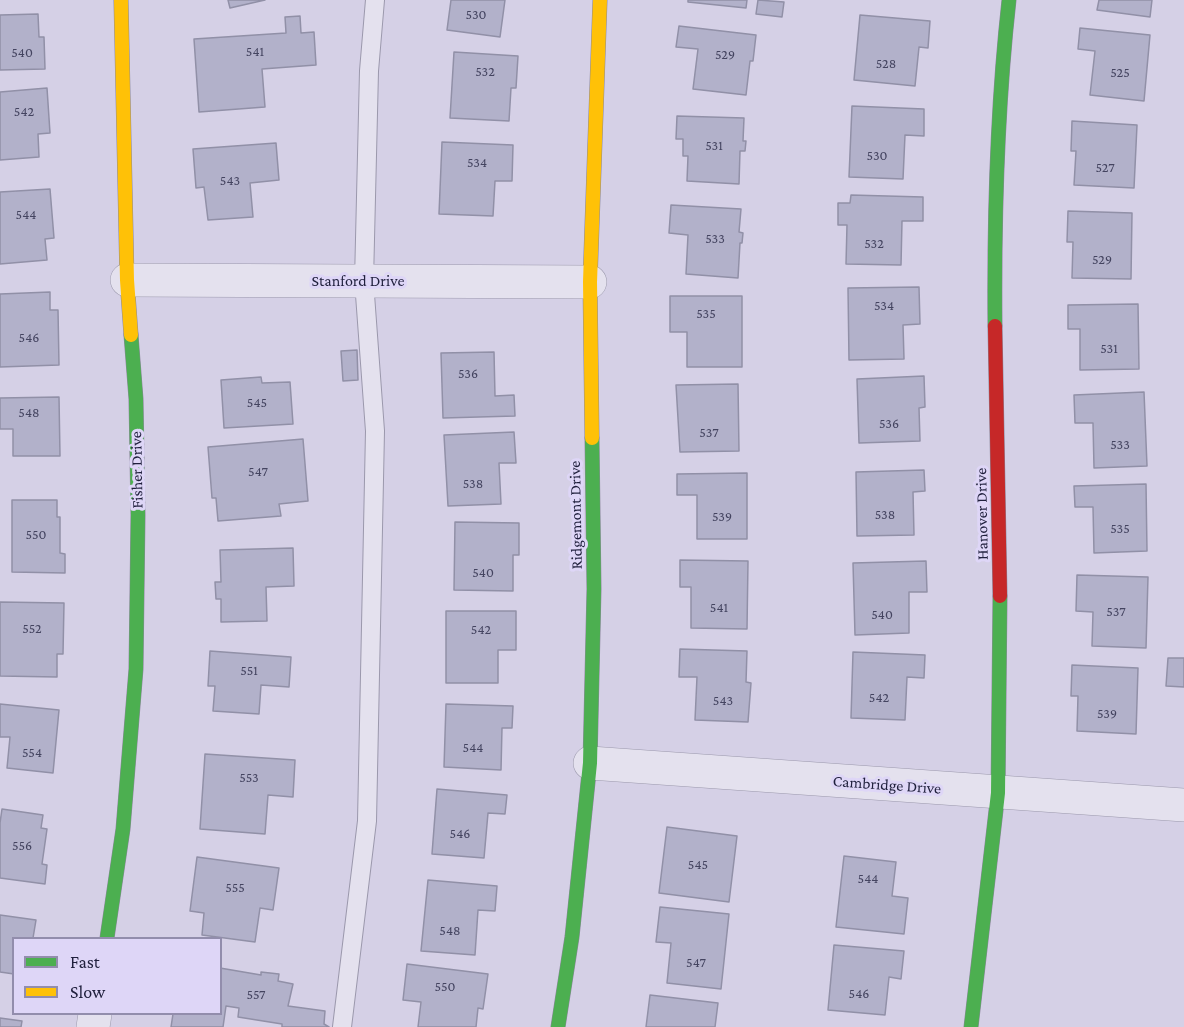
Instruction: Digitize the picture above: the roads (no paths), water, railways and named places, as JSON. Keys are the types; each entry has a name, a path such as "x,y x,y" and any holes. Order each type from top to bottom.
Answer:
{"street":[{"name":"Fisher Drive","path":"108,937 123,830 136,669 138,515 136,399 127,279 121,0"},
{"name":"Ridgemont Drive","path":"558,1027 572,937 590,763 594,589 590,282 600,0"},
{"name":"Hanover Drive","path":"971,1027 998,793 1000,597 994,243 1004,46 1009,0"},
{"name":"Stanford Drive","path":"127,279 590,282"},
{"name":"Cambridge Drive","path":"590,763 1184,805"}],"lane":[{"path":"342,1027 367,821 375,431 364,281 369,71 375,0"}]}
